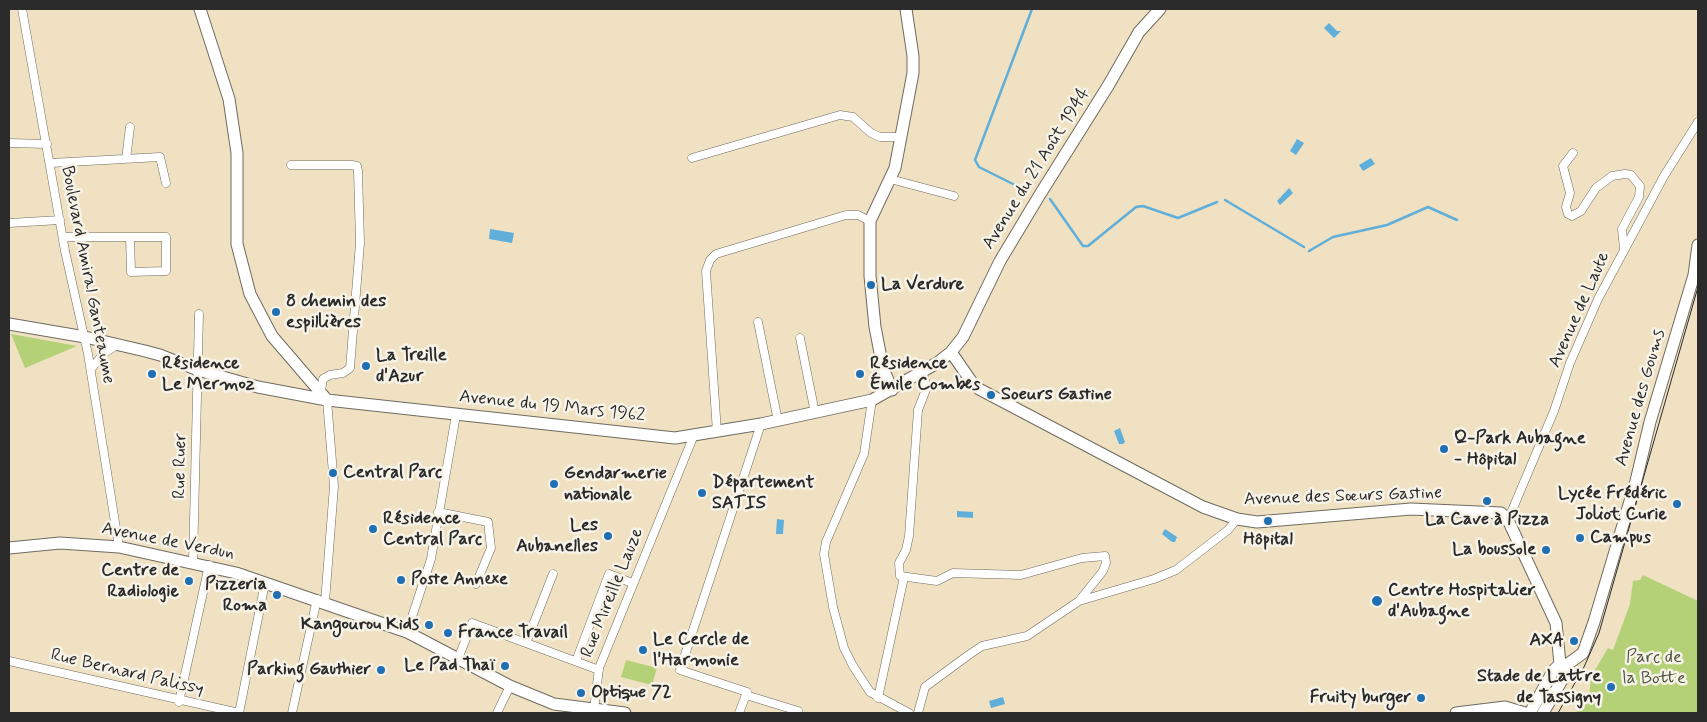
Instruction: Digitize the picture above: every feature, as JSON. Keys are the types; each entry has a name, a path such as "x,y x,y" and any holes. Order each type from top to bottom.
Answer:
{"main road":[{"path":"200,9 230,99 237,152 237,244 250,294 272,336 291,360 324,395"},
{"path":"892,390 883,368 875,327 870,276 870,221 895,168 913,73 913,56 906,9"},
{"name":"Avenue du 21 Août 1944","path":"951,352 974,318 1000,261 1039,196 1108,86 1139,32 1160,9"},
{"name":"Avenue des Goums","path":"1530,713 1553,671 1583,653 1636,482 1640,457 1694,275 1698,245"},
{"name":"Avenue du 19 Mars 1962","path":"9,324 85,337 160,355 198,370 258,387 456,415 676,438 778,421 872,400 922,372 951,352"},
{"name":"Avenue des Sœurs Gastine","path":"951,352 970,381 979,389 1203,508 1237,520 1268,521 1411,509 1501,512 1508,520"},
{"path":"1508,520 1556,623 1562,665 1566,673 1543,713"},
{"name":"Avenue de Verdun","path":"9,548 60,543 119,547 209,565 321,601 406,632 552,709 624,713"},
{"path":"1456,713 1505,707 1525,713"}],"street":[{"name":"Boulevard Amiral Ganteaume","path":"22,9 63,237 85,337 119,547"},
{"path":"692,158 840,115 853,117 880,137 901,136"},
{"name":"Avenue de Laute","path":"1508,520 1554,411 1570,363 1598,298 1664,176 1698,122"},
{"path":"126,159 130,127"},
{"path":"9,143 47,144"},
{"path":"1573,153 1563,166 1570,193 1566,207 1568,214 1572,216 1581,211 1596,188 1612,176 1632,175 1640,186 1639,196 1622,229 1624,250"},
{"path":"51,163 160,157 166,182"},
{"path":"291,165 357,166 360,243 350,368 343,373 330,375 323,379 334,486 321,601 292,713"},
{"path":"890,179 954,196"},
{"path":"717,432 706,271 710,260 716,254 846,215 858,215 870,221"},
{"path":"9,223 60,220"},
{"path":"63,237 130,237 166,237 166,271 131,272 130,237"},
{"name":"Rue Ruer","path":"193,562 199,314"},
{"path":"758,322 778,421"},
{"path":"800,338 815,412"},
{"path":"90,368 104,353 117,345"},
{"path":"918,713 925,687 982,646 1027,636 1079,601 1103,572 1106,563 1105,556 1082,558 1021,574 953,573 938,581 900,576 899,563 906,550 909,536 916,422 918,410 927,387 922,372"},
{"path":"872,400 864,454 826,542 824,554 833,607 844,648 870,692 909,713"},
{"path":"406,632 432,559 438,512 456,415"},
{"path":"760,424 680,670 746,692 746,695 798,711"},
{"name":"Rue Mireille Lauze","path":"594,710 599,670 632,583 694,435"},
{"path":"438,512 488,522 491,548 476,584"},
{"path":"1079,601 1154,579 1176,570 1228,530 1237,520"},
{"path":"179,702 209,565"},
{"path":"526,643 553,574"},
{"path":"576,661 609,574 632,583"},
{"path":"878,698 904,578"},
{"path":"239,713 266,583"},
{"path":"458,659 472,623 599,670"},
{"name":"Rue Bernard Palissy","path":"9,661 179,702 239,713"},
{"path":"497,713 510,686"},
{"path":"739,713 746,695"}],"green space":[{"path":"11,334 77,346 25,368"},
{"name":"Parc de la Botte","path":"1643,575 1698,601 1698,713 1576,713 1589,696 1591,677 1608,648 1613,650 1630,604 1633,581 1640,580"},
{"path":"626,660 657,668 652,685 621,677"}],"water":[{"path":"1329,23 1337,31 1341,31 1334,38 1324,28"},
{"path":"1297,139 1304,143 1296,155 1290,151"},
{"path":"1371,158 1375,164 1363,171 1359,165"},
{"path":"1289,188 1293,193 1280,205 1277,201"},
{"path":"490,229 514,233 512,243 489,239"},
{"path":"1120,428 1125,442 1123,444 1119,444 1114,431"},
{"path":"957,511 973,512 973,518 957,517"},
{"path":"777,519 784,520 783,534 776,534"},
{"path":"1165,529 1177,537 1175,542 1172,542 1162,534"},
{"path":"1003,697 1005,704 991,708 989,701"}],"waterway":[{"path":"1021,188 979,167 975,160 1032,9"},
{"path":"1050,199 1083,246 1088,246 1136,207 1143,206 1178,218 1217,202"},
{"path":"1225,200 1304,247"},
{"path":"1309,251 1333,237 1387,225 1428,207 1457,220"}],"tram line":[{"path":"1558,713 1584,667 1599,633 1698,287"}],"place":[{"name":"La Verdure","path":"871,285"},
{"name":"8 chemin des espillières","path":"276,312"},
{"name":"La Treille d'Azur","path":"366,366"},
{"name":"Résidence Le Mermoz","path":"152,374"},
{"name":"Résidence Émile Combes","path":"860,374"},
{"name":"Soeurs Gastine","path":"991,395"},
{"name":"Q-Park Aubagne - Hôpital","path":"1444,449"},
{"name":"Central Parc","path":"333,473"},
{"name":"Gendarmerie nationale","path":"554,484"},
{"name":"Département SATIS","path":"702,493"},
{"name":"La Cave à Pizza","path":"1487,501"},
{"name":"Lycée Frédéric Joliot Curie","path":"1677,504"},
{"name":"Hôpital","path":"1268,521"},
{"name":"Résidence Central Parc","path":"373,529"},
{"name":"Les Aubanelles","path":"608,536"},
{"name":"Campus","path":"1580,538"},
{"name":"La boussole","path":"1546,550"},
{"name":"Poste Annexe","path":"401,580"},
{"name":"Centre de Radiologie","path":"189,581"},
{"name":"Pizzeria Roma","path":"277,595"},
{"name":"Centre Hospitalier d'Aubagne","path":"1377,601"},
{"name":"Kangourou Kids","path":"429,625"},
{"name":"France Travail","path":"448,633"},
{"name":"AXA","path":"1574,641"},
{"name":"Le Cercle de l'Harmonie","path":"643,650"},
{"name":"Le Pad Thaï","path":"505,666"},
{"name":"Parking Gauthier","path":"381,670"},
{"name":"Stade de Lattre de Tassigny","path":"1611,687"},
{"name":"Optique 72","path":"581,693"},
{"name":"Fruity burger","path":"1421,698"}]}
